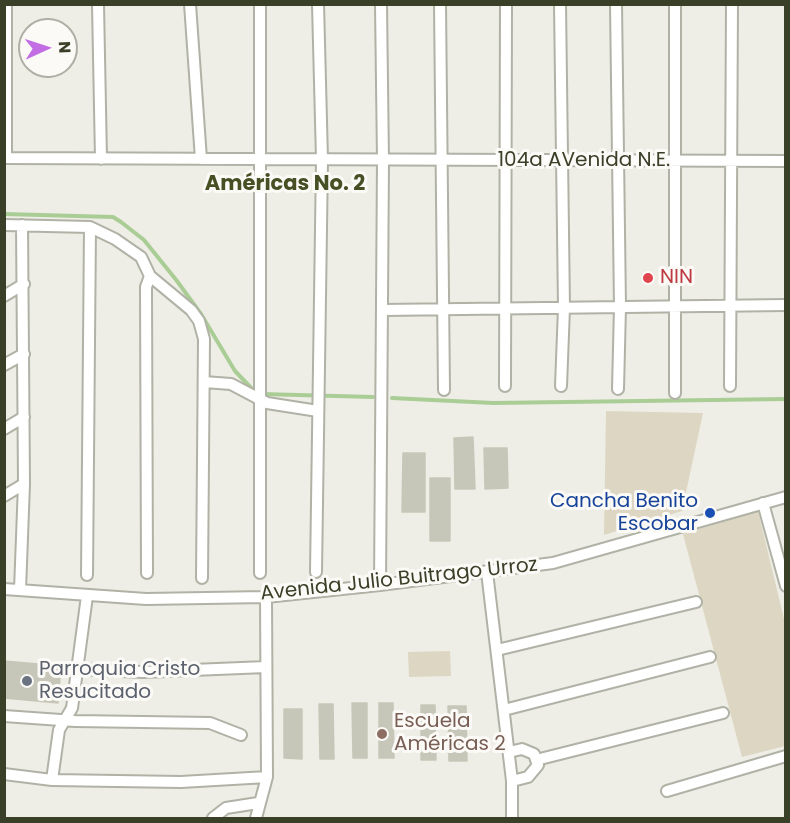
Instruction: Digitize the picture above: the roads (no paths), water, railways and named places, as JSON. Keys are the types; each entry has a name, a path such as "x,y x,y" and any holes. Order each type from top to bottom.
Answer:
{"street":[{"path":"5,158 6,4"},
{"path":"98,4 101,159"},
{"path":"190,4 201,159"},
{"path":"260,4 262,160 260,573"},
{"path":"316,572 322,160 318,4"},
{"path":"381,4 383,161 381,575"},
{"path":"440,4 444,390"},
{"path":"505,386 506,4"},
{"path":"560,4 560,161 564,308 561,386"},
{"path":"616,4 620,307 618,389"},
{"path":"675,4 675,393"},
{"path":"730,386 732,4"},
{"name":"104a AVenida N.E.","path":"5,158 786,161"},
{"path":"4,225 90,227 115,239 141,257 150,276 191,310 199,321 204,339 202,578"},
{"path":"20,590 24,484 22,225"},
{"path":"87,575 90,227"},
{"path":"147,573 146,287 150,276"},
{"path":"4,296 24,284"},
{"path":"382,310 786,305"},
{"path":"4,365 24,354"},
{"path":"204,382 231,384 249,391 260,399 317,406"},
{"path":"4,429 24,417"},
{"path":"4,496 24,484"},
{"name":"Avenida Julio Buitrago Urroz","path":"4,589 146,599 266,597 381,575 487,572 553,563 786,497"},
{"path":"763,503 785,582"},
{"path":"487,572 512,780 512,819"},
{"path":"52,780 59,730 72,708 75,669 87,596"},
{"path":"256,819 258,803 267,777 266,597"},
{"path":"497,650 696,602"},
{"path":"504,710 711,657"},
{"path":"75,669 143,672 266,667"},
{"path":"536,760 723,713"},
{"path":"4,716 66,720 210,723 241,735"},
{"path":"509,752 522,749 534,754 538,765 528,777 512,780"},
{"path":"667,791 786,756"},
{"path":"4,774 52,780 182,782 267,777"},
{"path":"213,819 226,808 258,803"}],"waterway":[{"path":"4,214 113,217 121,222 144,240 177,281 201,314 235,371 255,392"},
{"path":"261,394 373,397"},
{"path":"392,398 493,403 786,399"}],"place":[{"name":"NIN","path":"648,278"},
{"name":"Cancha Benito Escobar","path":"710,513"},
{"name":"Parroquia Cristo Resucitado","path":"27,681"},
{"name":"Escuela Américas 2","path":"382,734"}],"district":[{"name":"Américas No. 2","path":"285,185"}]}
